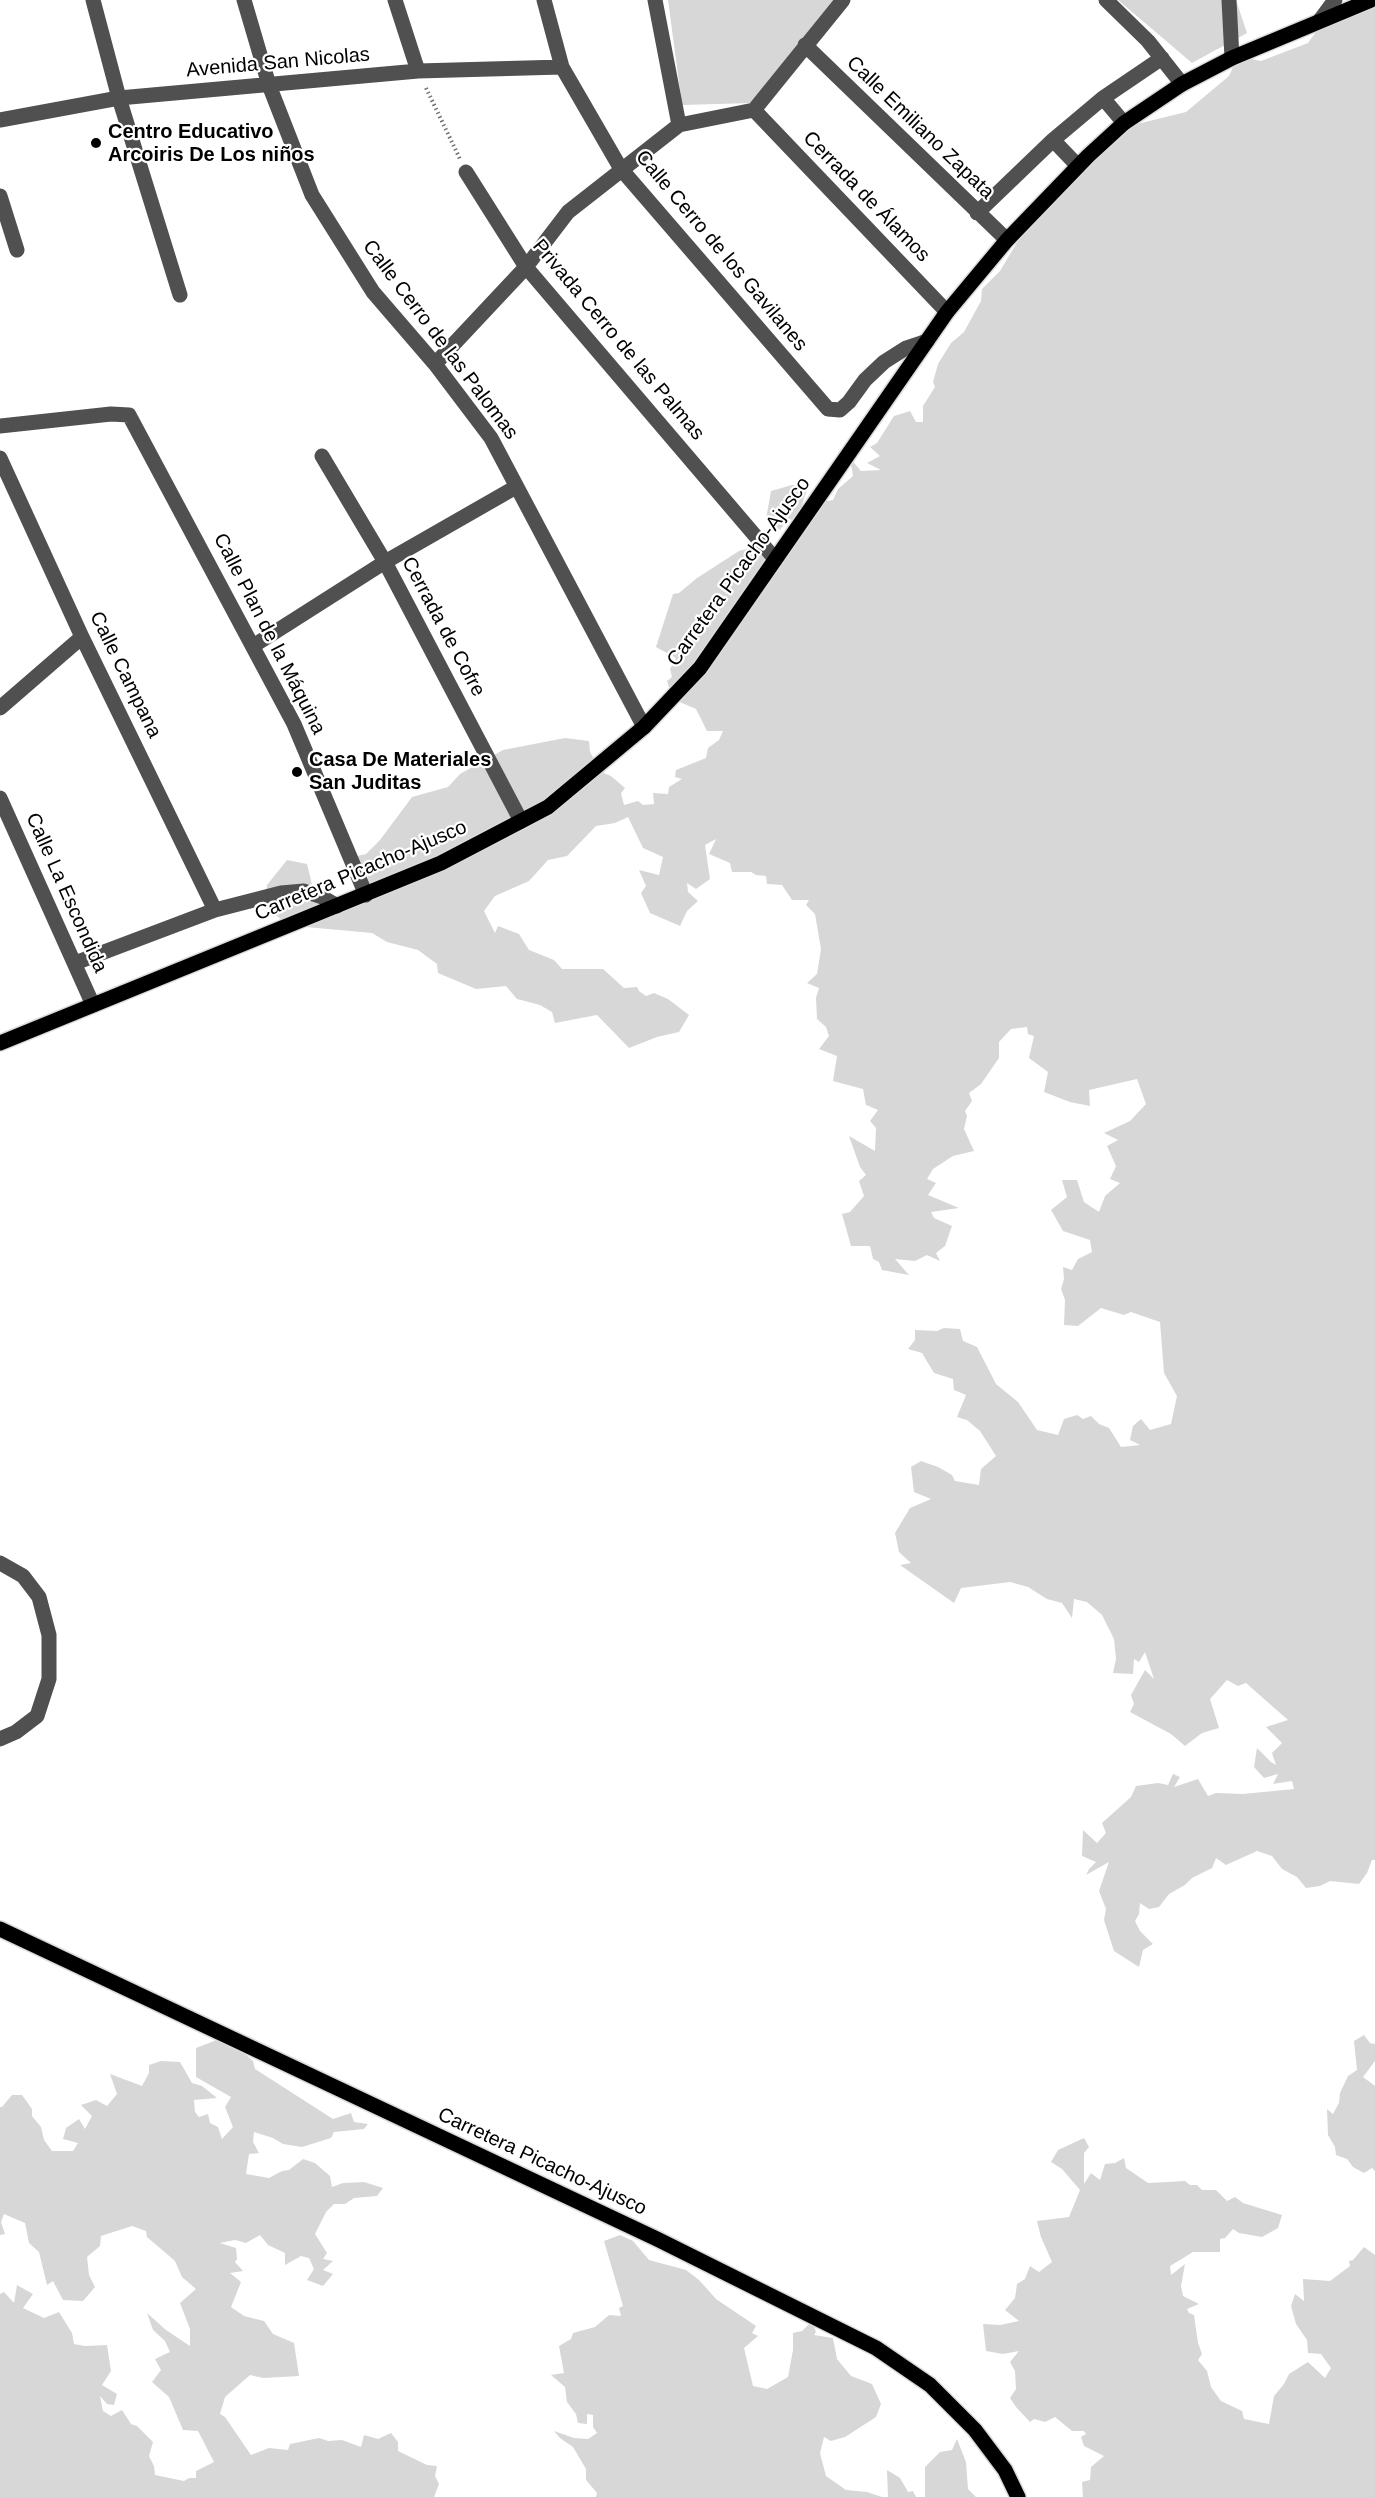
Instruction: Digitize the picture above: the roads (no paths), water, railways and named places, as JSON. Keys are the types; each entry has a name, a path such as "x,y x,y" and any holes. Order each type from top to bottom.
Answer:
{"main road":[{"name":"Carretera Picacho-Ajusco","path":"0,1043 441,863 548,807 644,727 700,668 947,312 1007,240 1078,166 1124,123 1182,84 1232,58 1371,0"},
{"name":"Carretera Picacho-Ajusco","path":"0,1929 657,2239 876,2349 930,2385 975,2430 1005,2470 1018,2497"}],"street":[{"path":"93,0 118,98 180,296"},
{"name":"Calle Cerro de las Palomas","path":"244,0 269,85 312,195 373,292 435,364 491,438 644,727"},
{"path":"395,0 417,71"},
{"name":"Calle Cerro de los Gavilanes","path":"544,0 562,67 621,169 828,409 840,410 884,362 906,348 927,341"},
{"path":"655,0 679,125"},
{"path":"435,364 526,267 568,213 679,125 754,110 843,0"},
{"path":"1106,0 1148,41 1182,84"},
{"path":"1229,0 1232,58"},
{"path":"1320,20 1335,0"},
{"name":"Calle Emiliano Zapata","path":"805,45 1007,240"},
{"path":"977,213 1053,140 1103,98 1162,58"},
{"name":"Avenida San Nicolas","path":"0,120 118,98 417,71 562,67"},
{"path":"1103,98 1124,123"},
{"name":"Cerrada de Álamos","path":"754,110 947,312"},
{"path":"1053,140 1078,166"},
{"name":"Privada Cerro de las Palmas","path":"466,172 526,267 775,559"},
{"path":"0,196 17,250"},
{"name":"Calle Plan de la Máquina","path":"0,426 111,414 129,415 294,724 366,895"},
{"name":"Cerrada de Cofre","path":"322,456 385,562 521,821"},
{"name":"Calle Campana","path":"0,458 82,637 215,910"},
{"path":"253,646 385,562 516,487"},
{"path":"0,708 82,637"},
{"name":"Calle La Escondida","path":"0,798 93,1005"},
{"path":"75,963 215,910 280,892 304,891 322,897 337,906"},
{"path":"0,1563 23,1576 39,1597 49,1635 49,1680 37,1716 16,1732 0,1739"}],"place":[{"name":"Centro Educativo Arcoiris De Los niños","path":"96,143"},
{"name":"Casa De Materiales San Juditas","path":"297,772"}]}
